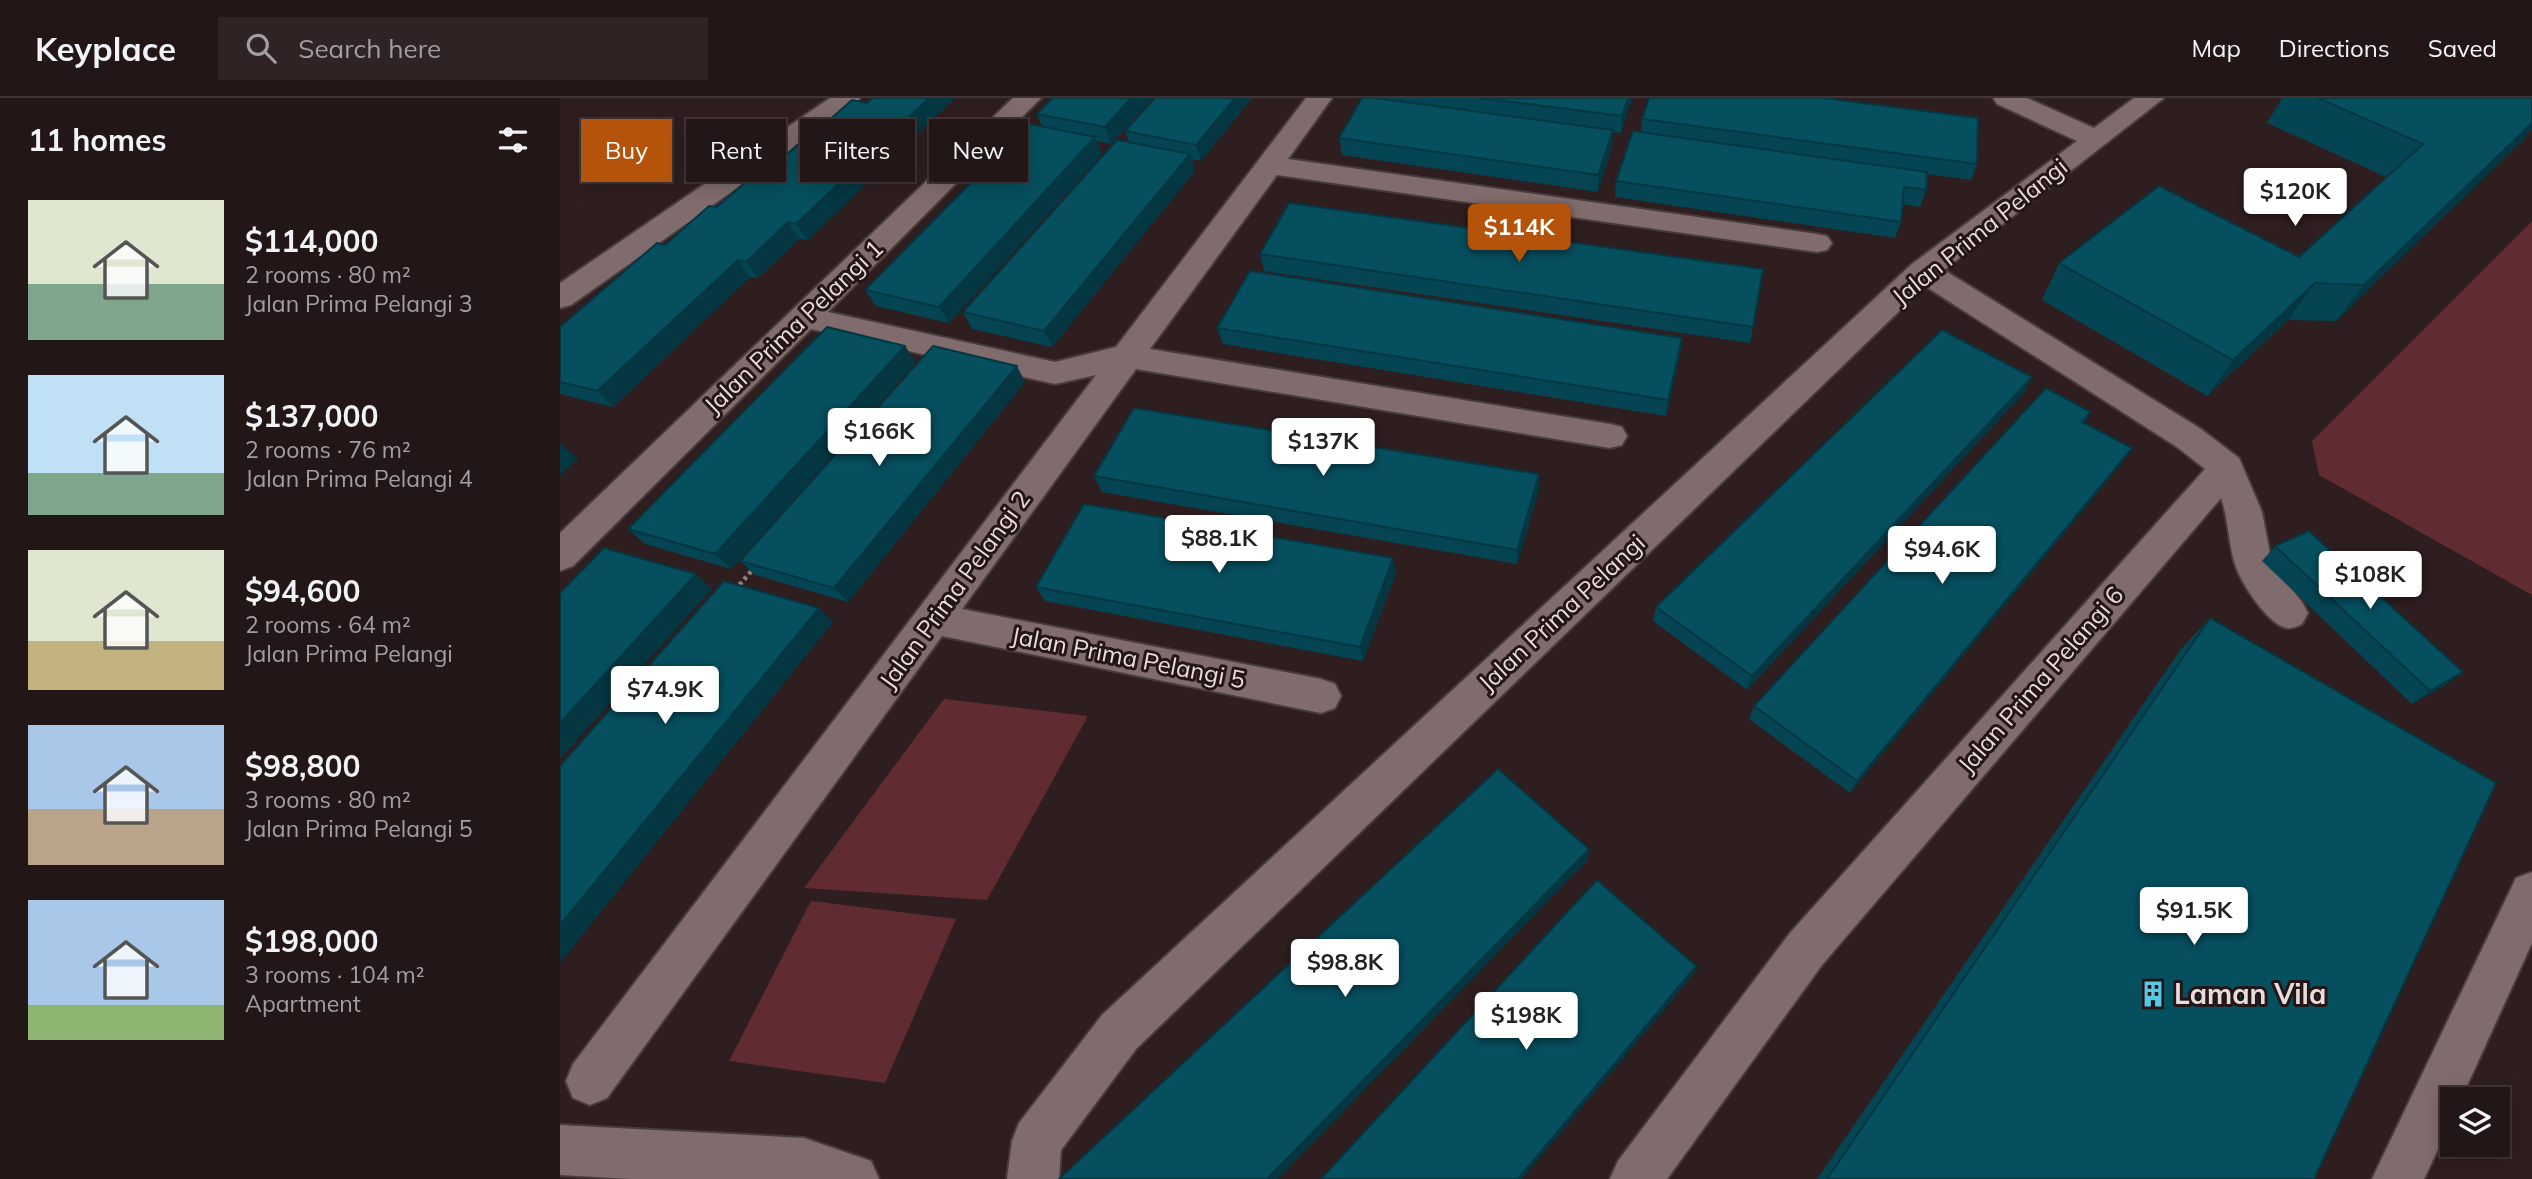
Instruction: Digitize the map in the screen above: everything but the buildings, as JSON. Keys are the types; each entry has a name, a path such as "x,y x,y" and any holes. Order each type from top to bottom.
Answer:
{"street":[{"path":"560,298 847,98"},
{"name":"Jalan Prima Pelangi 1","path":"560,556 1028,98"},
{"name":"Jalan Prima Pelangi 2","path":"590,1081 1319,98"},
{"path":"2006,98 2096,139"},
{"name":"Jalan Prima Pelangi","path":"1033,1179 1037,1141 1119,1032 1923,271 2151,98"},
{"path":"1268,165 1816,243"},
{"path":"1923,271 2189,438 2227,467 2244,512 2254,566 2264,584 2289,614"},
{"path":"805,317 1055,373 1127,356 1610,436"},
{"name":"Jalan Prima Pelangi 6","path":"1636,1179 1807,949 2227,467"},
{"name":"Jalan Prima Pelangi 5","path":"934,620 1321,696"},
{"path":"2398,1179 2532,893"},
{"path":"560,1150 804,1163 853,1179"}],"path":[{"path":"735,590 762,558"}],"shaded area":[{"path":"2532,221 2532,595 2319,475 2312,441"},
{"path":"944,699 1088,716 987,900 804,888"},
{"path":"811,901 956,919 885,1083 729,1061"}],"place":[{"name":"Laman Vila","path":"2153,994"}]}
